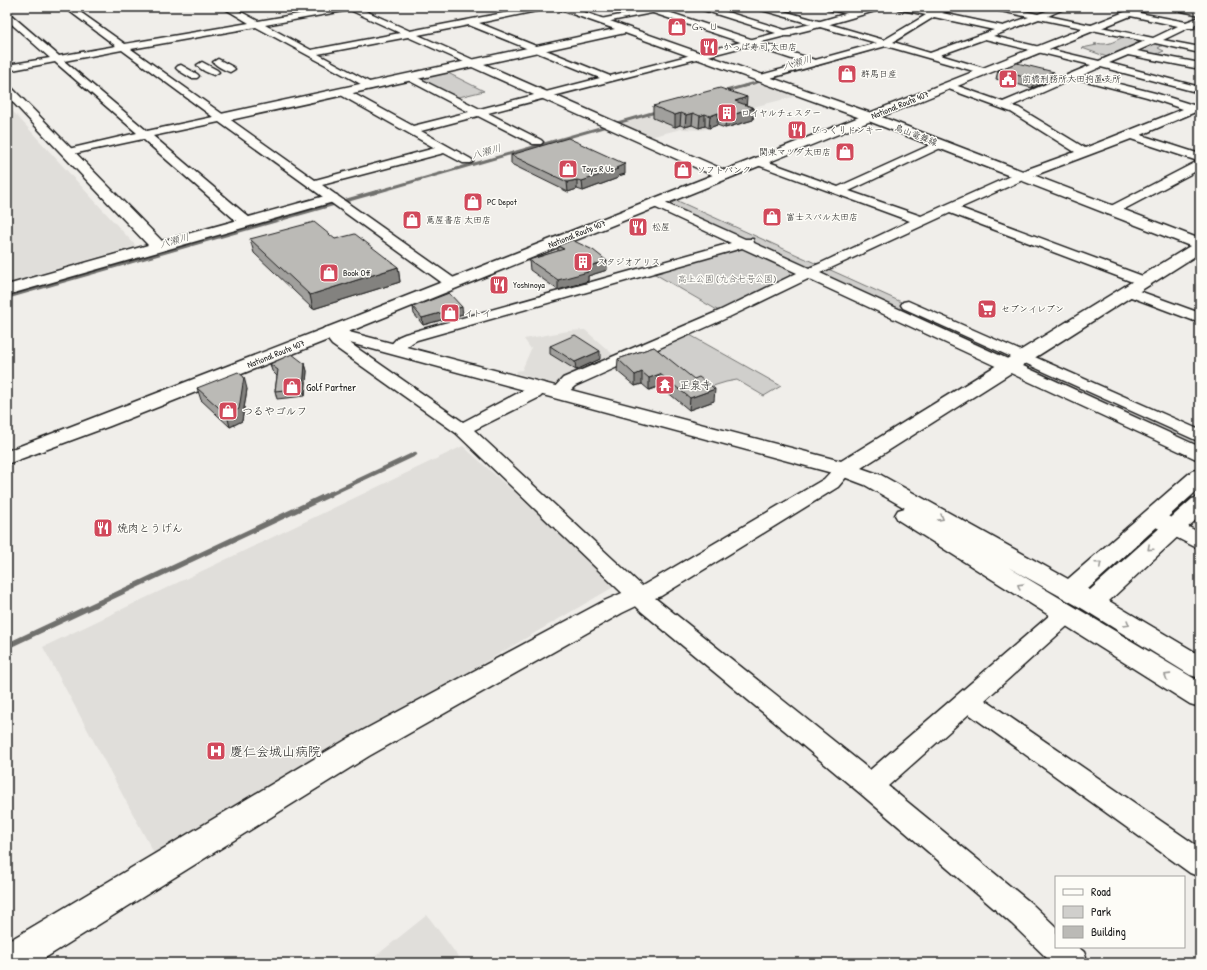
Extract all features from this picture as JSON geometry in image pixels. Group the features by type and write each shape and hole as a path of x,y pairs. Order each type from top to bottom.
{"main road":[{"name":"鳥山竜舞線","path":"561,7 870,117 1200,245"},
{"path":"644,7 814,63"},
{"path":"654,10 670,7"},
{"path":"820,24 879,7"},
{"name":"National Route 407","path":"7,458 103,422 452,284 1145,7"},
{"path":"1175,7 1200,12"},
{"path":"220,118 626,30"},
{"path":"473,63 724,176"},
{"path":"7,88 159,247"},
{"path":"7,290 246,222 336,201"},
{"path":"844,469 1200,245"},
{"path":"330,332 844,469 864,488 896,509 1073,604 1200,668"},
{"path":"1073,604 1116,579 1200,476"},
{"path":"1163,522 1200,504"},
{"path":"7,962 359,746 613,607 638,595"},
{"path":"1073,604 1200,696"}],"street":[{"path":"68,7 452,284"},
{"path":"226,7 370,86"},
{"path":"7,68 351,7 473,63"},
{"path":"310,53 546,7"},
{"path":"703,7 788,34"},
{"path":"761,7 984,71"},
{"path":"830,7 856,14"},
{"path":"901,7 938,17 1003,29"},
{"path":"994,7 1200,50"},
{"path":"930,56 1064,7"},
{"path":"938,17 956,9"},
{"path":"764,79 886,43 956,9"},
{"path":"601,21 654,10"},
{"path":"1129,13 1200,28"},
{"path":"7,16 56,60 246,222"},
{"path":"1005,105 1200,19"},
{"path":"470,22 610,79"},
{"path":"411,130 788,34 820,24"},
{"path":"983,36 1200,90"},
{"path":"1128,52 1200,66"},
{"path":"218,62 230,69"},
{"path":"202,65 214,72"},
{"path":"182,68 194,76"},
{"path":"1074,75 1197,108"},
{"path":"409,77 537,142"},
{"path":"949,86 1016,110 1085,153"},
{"path":"343,92 466,161"},
{"path":"462,429 534,394 570,382 724,314 809,273 824,268 921,221 1021,176 1131,136 1197,108"},
{"path":"68,152 220,118"},
{"path":"1131,136 1200,158"},
{"path":"838,191 941,144"},
{"path":"312,184 444,148"},
{"path":"759,162 921,221"},
{"path":"1111,211 1200,164"},
{"path":"663,200 760,238 824,268 1016,361 1200,454"},
{"path":"663,200 744,243 809,273 1200,437"},
{"path":"950,209 1143,281"},
{"path":"362,359 371,351 391,348 411,337 760,238"},
{"path":"1128,291 1200,318"},
{"path":"330,332 338,342 462,429 638,595 870,786 1022,914 1055,946"},
{"path":"638,595 653,591 834,482 844,469"},
{"path":"1163,522 1200,541"},
{"path":"870,786 1073,604"},
{"path":"967,700 1200,864"},
{"path":"1057,948 1073,963"}],"shaded area":[{"path":"762,83 797,96 749,108 744,118 702,130 681,129 646,138 617,125"},
{"path":"7,105 136,246 7,283"},
{"path":"585,330 616,357 553,384 516,373 517,371 522,370 531,349 524,339 568,331"},
{"name":"慶仁会城山病院","path":"463,446 617,585 155,855 43,647"},
{"path":"427,915 463,963 367,963"}],"green space":[{"path":"1125,36 1148,41 1110,58 1082,48 1097,45 1094,44 1110,43"},
{"path":"1154,42 1165,44 1158,48 1164,51 1157,54 1159,55 1135,51"},
{"path":"444,71 484,91 455,98 415,78"},
{"name":"高上公園 (九合七号公園)","path":"669,197 1200,437 1200,454 808,273 724,314 648,270 743,243 656,203"},
{"path":"690,335 781,386 764,396 737,380 700,390 637,359"}],"building":[{"path":"1017,63 1054,72 1035,80 998,70"},
{"path":"720,88 747,97 735,101 754,108 726,117 718,113 710,116 705,114 700,116 693,113 686,115 681,113 675,115 653,106"},
{"name":"Toys R Us","path":"568,138 625,164 616,168 618,169 582,181 577,180 567,182 511,155"},
{"name":"Book Off","path":"314,222 335,239 355,234 398,267 310,295 250,239"},
{"path":"572,240 593,250 607,261 582,268 588,272 558,280 529,260 564,249 558,246"},
{"path":"449,293 462,307 422,318 413,307"},
{"path":"575,335 600,351 575,362 550,346"},
{"path":"654,347 694,379 699,377 715,389 690,398 660,374 649,378 642,372 635,375 618,359"},
{"name":"Golf Partner","path":"292,354 305,364 303,388 275,391 278,370 270,364"},
{"path":"238,372 244,377 239,409 227,415 197,388"}],"waterway":[{"path":"655,8 660,7"},
{"name":"八瀬川","path":"890,45 931,19 963,7"},
{"name":"八瀬川","path":"744,86 868,51"},
{"name":"八瀬川","path":"722,92 748,85"},
{"name":"八瀬川","path":"373,193 659,111"},
{"name":"八瀬川","path":"7,297 376,192"},
{"path":"328,495 415,454"},
{"path":"7,646 330,494"}],"place":[{"name":"Ｇ．Ｕ","path":"677,27"},
{"name":"かっぱ寿司 太田店","path":"709,47"},
{"name":"群馬日産","path":"847,74"},
{"name":"前橋刑務所大田拘置支所","path":"1008,79"},
{"name":"ロイヤルチェスター","path":"727,113"},
{"name":"びっくりドンキー","path":"797,130"},
{"name":"関東マツダ太田店","path":"845,152"},
{"name":"Toys R Us","path":"568,169"},
{"name":"ソフトバンク","path":"683,170"},
{"name":"PC Depot","path":"473,202"},
{"name":"富士スバル太田店","path":"772,217"},
{"name":"蔦屋書店 太田店","path":"412,220"},
{"name":"松屋","path":"638,227"},
{"name":"スタジオアリス","path":"583,262"},
{"name":"Book Off","path":"329,273"},
{"name":"Yoshinoya","path":"499,285"},
{"name":"セブンイレブン","path":"987,309"},
{"name":"イトイ","path":"450,313"},
{"name":"正泉寺","path":"665,385"},
{"name":"Golf Partner","path":"292,387"},
{"name":"つるやゴルフ","path":"228,411"},
{"name":"焼肉とうげん","path":"103,528"},
{"name":"慶仁会城山病院","path":"216,751"}]}
